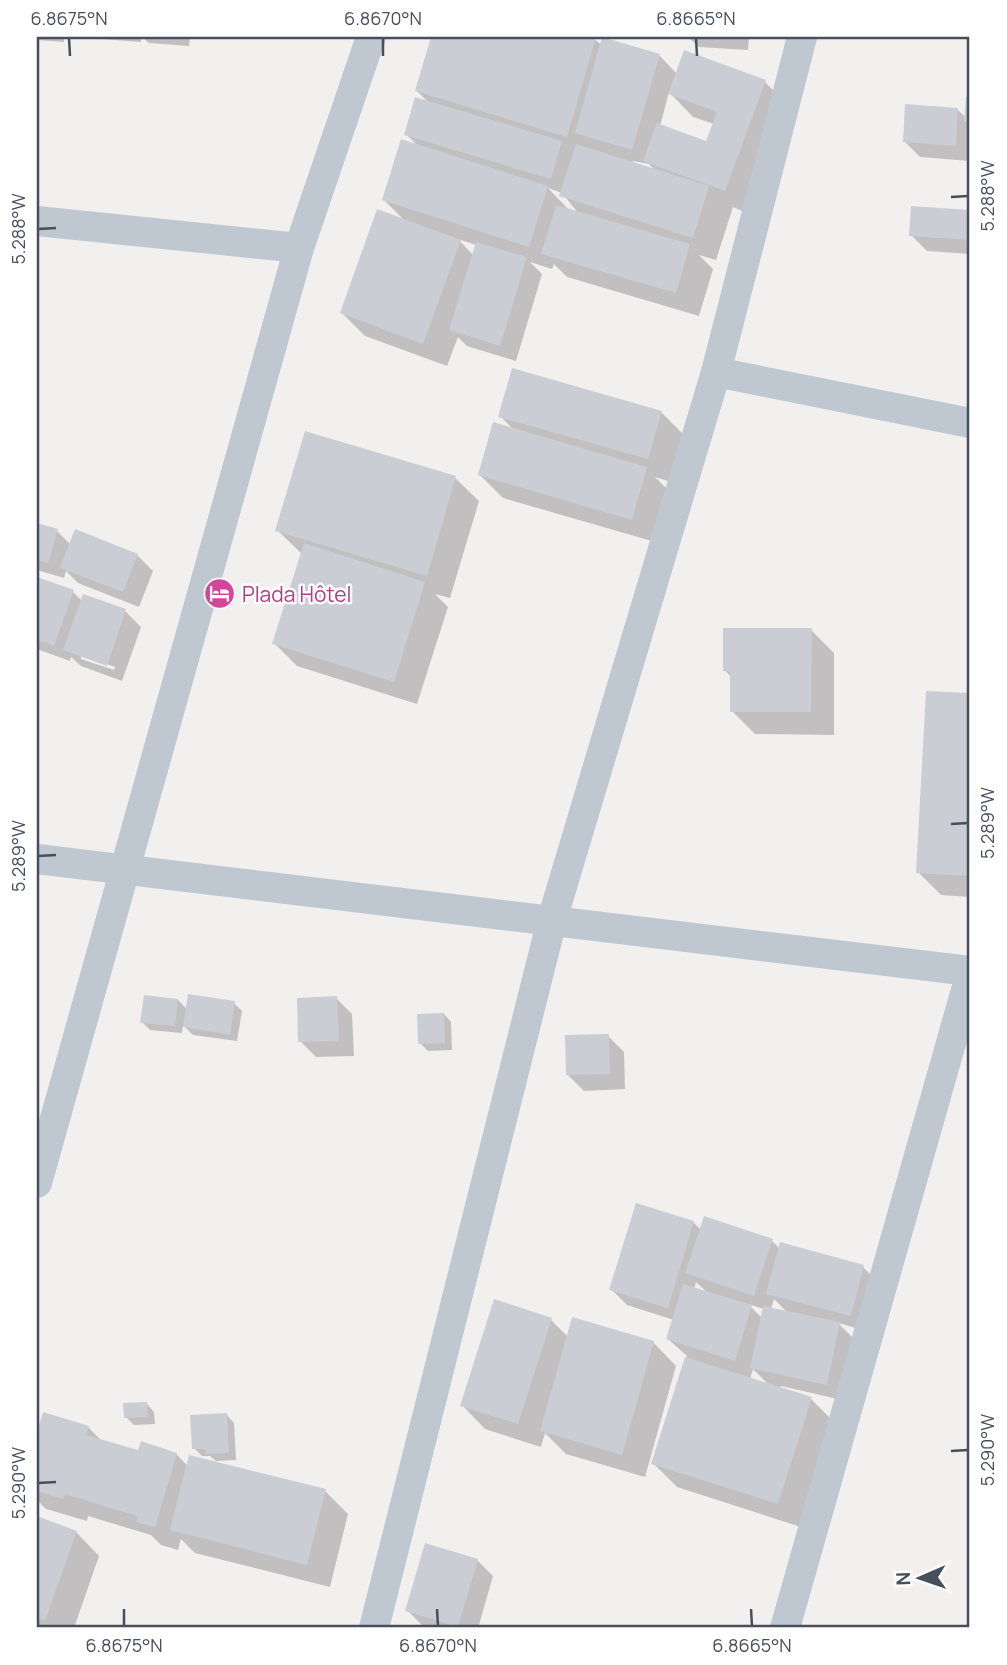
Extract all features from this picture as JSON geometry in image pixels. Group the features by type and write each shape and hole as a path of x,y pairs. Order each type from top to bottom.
{"street":[{"path":"37,1183 299,248 371,37"},
{"path":"374,1628 552,920 716,372 802,37"},
{"path":"37,220 299,248"},
{"path":"716,372 970,423"},
{"path":"37,859 970,973 785,1628"}],"building":[{"path":"431,37 596,37 567,137 415,91"},
{"path":"602,37 660,54 632,150 575,133"},
{"path":"684,50 766,80 725,191 643,161 657,123 706,141 717,112 668,94"},
{"path":"415,97 562,141 551,179 404,135"},
{"path":"966,97 970,97 970,121 964,121"},
{"path":"905,104 958,108 956,146 903,142"},
{"path":"401,139 548,186 529,247 382,200"},
{"path":"576,144 709,186 693,238 559,196"},
{"path":"556,205 690,244 676,293 541,254"},
{"path":"911,206 970,210 970,240 909,236"},
{"path":"377,209 461,240 423,344 340,313"},
{"path":"476,242 527,257 500,346 449,330"},
{"path":"512,368 662,411 648,459 498,417"},
{"path":"493,422 647,467 632,520 478,475"},
{"path":"305,431 456,476 427,576 275,531"},
{"path":"37,523 58,529 48,563 37,560"},
{"path":"75,529 138,554 123,592 60,568"},
{"path":"304,543 425,582 394,682 272,644"},
{"path":"37,577 74,590 54,646 37,640"},
{"path":"83,594 126,609 107,666 63,650"},
{"path":"723,628 812,628 811,712 730,712 730,672 723,671"},
{"path":"926,691 970,693 968,876 916,873"},
{"path":"188,994 235,1001 230,1035 183,1027"},
{"path":"144,995 178,999 175,1026 140,1023"},
{"path":"337,996 339,1041 298,1042 297,998"},
{"path":"444,1013 445,1043 418,1044 417,1014"},
{"path":"609,1034 610,1074 566,1075 565,1035"},
{"path":"636,1203 694,1221 668,1308 609,1290"},
{"path":"704,1216 773,1239 754,1296 685,1273"},
{"path":"780,1242 864,1265 851,1316 766,1294"},
{"path":"683,1284 752,1305 735,1361 666,1339"},
{"path":"494,1299 552,1318 518,1424 460,1406"},
{"path":"763,1306 840,1322 827,1385 750,1368"},
{"path":"572,1317 654,1341 622,1455 540,1431"},
{"path":"685,1357 812,1397 778,1504 651,1464"},
{"path":"147,1402 148,1417 124,1418 123,1403"},
{"path":"43,1412 89,1426 86,1435 138,1450 141,1441 177,1453 155,1527 136,1522 137,1516 65,1494 63,1499 37,1491 37,1432"},
{"path":"227,1413 229,1453 206,1454 205,1449 192,1449 190,1415"},
{"path":"189,1455 326,1489 307,1565 170,1530"},
{"path":"37,1516 77,1531 45,1621 37,1618"},
{"path":"425,1543 478,1559 458,1627 405,1611"}],"place":[{"name":"Plada Hôtel","path":"219,594"}]}
